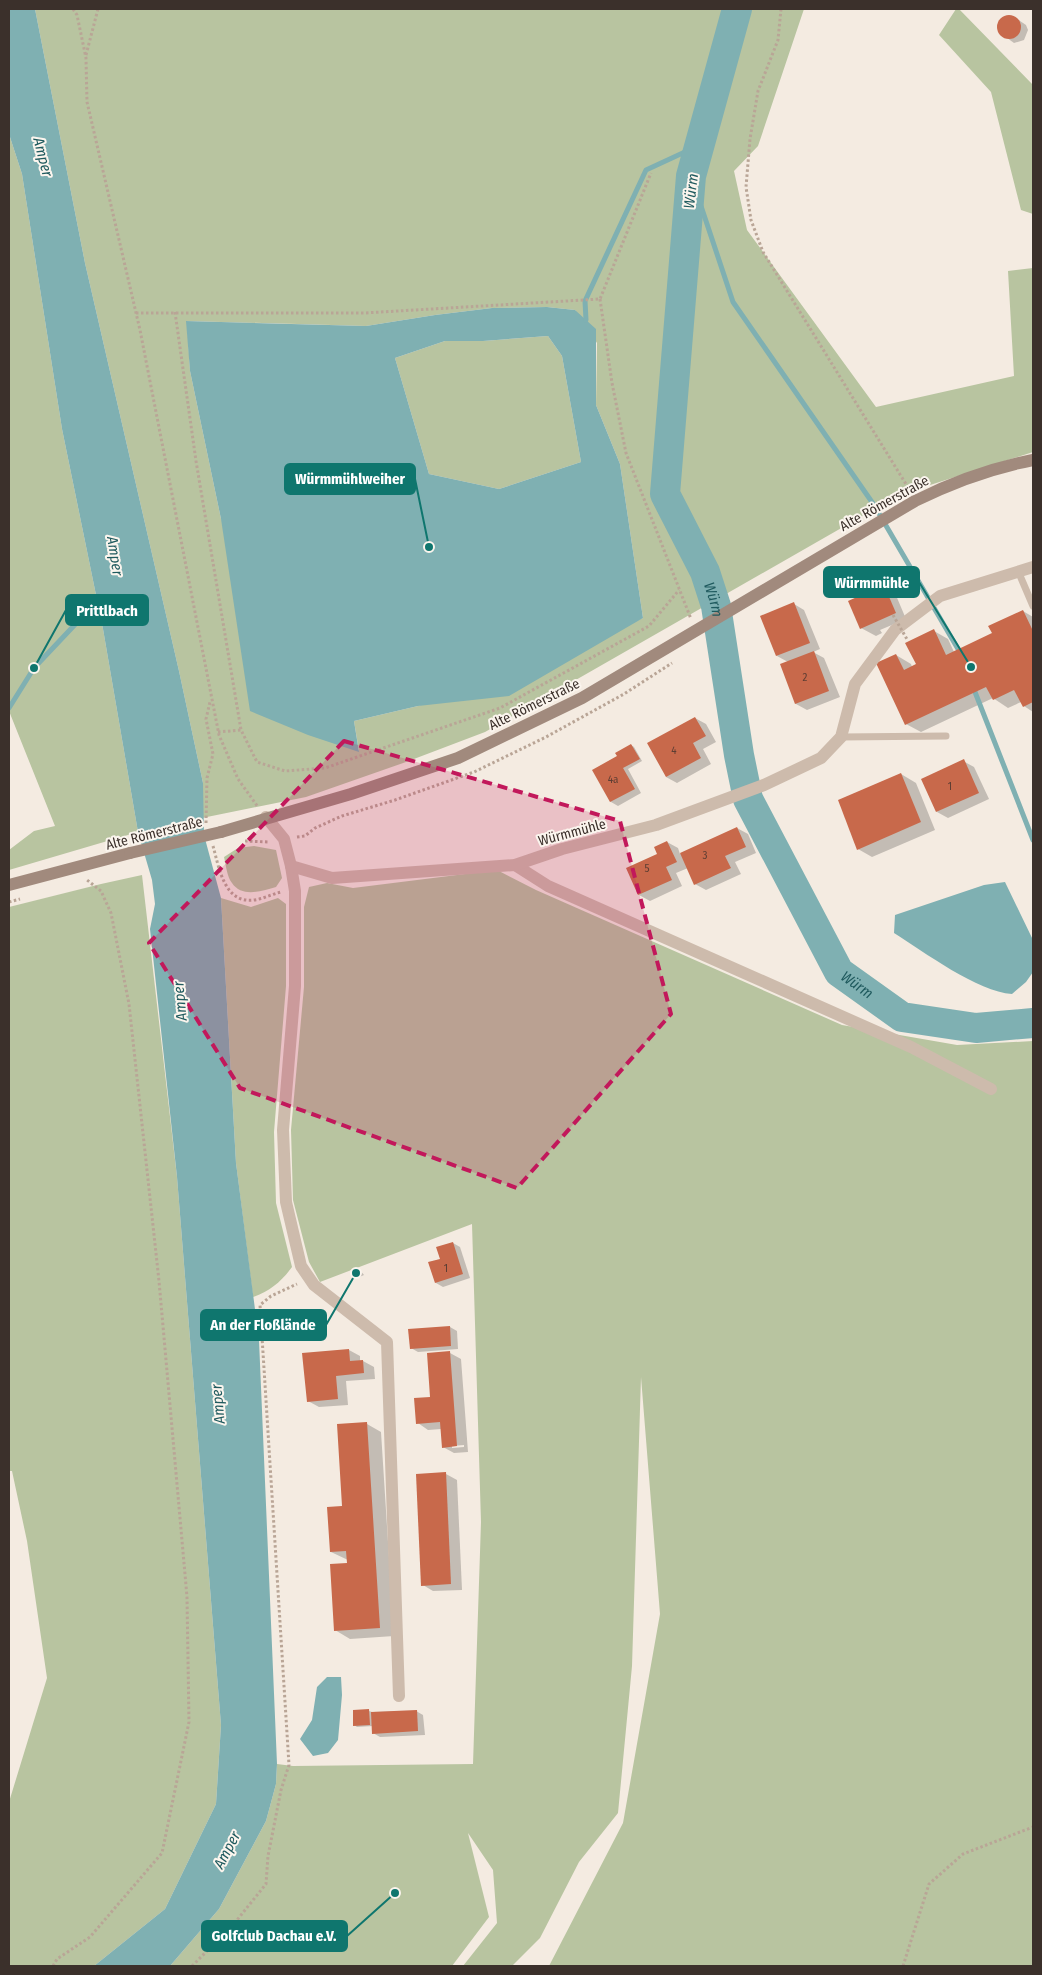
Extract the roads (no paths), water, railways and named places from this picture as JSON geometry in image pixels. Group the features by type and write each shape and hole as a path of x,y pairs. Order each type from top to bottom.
{"main road":[{"name":"Alte Römerstraße","path":"9,885 221,832 266,817 351,794 458,758 582,698 916,500 950,484 1005,466 1033,460"}],"street":[{"name":"Würmmühle","path":"291,866 332,878 515,864 562,849 656,826 764,785 821,758 841,737 855,684 895,630 940,596 1033,567"},
{"path":"266,817 284,839 295,891 295,986 283,1130 286,1202 300,1266 314,1285 387,1342 399,1696"},
{"path":"515,864 548,886 911,1047 991,1088"}],"lane":[{"path":"1018,571 1033,606"},
{"path":"841,737 946,736"}],"water":[{"name":"Amper","path":"9,9 35,9 85,263 203,783 204,835 221,898 236,1163 259,1340 277,1764 276,1784 266,1821 219,1909 170,1966 94,1966 165,1909 216,1804 221,1725 177,1177 150,929 155,904 152,880 138,832 103,629 62,429 22,174 9,134"},
{"path":"547,307 575,310 596,329 596,405 620,464 643,618 509,696 418,706 354,721 359,752 308,735 250,711 221,519 190,371 186,321 366,326 492,308","holes":["548,336 562,356 581,462 499,489 429,474 395,358 445,341 483,341"]},
{"path":"1005,882 1033,940 1033,972 1026,982 1012,994 998,992 968,979 894,933 895,915 984,885"},
{"path":"327,1677 341,1677 342,1695 338,1740 328,1753 313,1756 300,1739 312,1720 317,1687"}],"waterway":[{"name":"Würm","path":"737,9 691,176 665,494 705,572 716,606 739,755 748,799 839,972 902,1017 976,1028 1033,1023"},
{"path":"586,320 585,301 646,170 700,145"},
{"path":"691,176 733,302 874,505 958,649"},
{"path":"9,708 34,668 101,597"},
{"path":"975,692 1033,840"}],"place":[{"name":"Würmmühlweiher","path":"429,547"},
{"name":"Würmmühle","path":"971,667"},
{"name":"Prittlbach","path":"34,668"},
{"name":"An der Floßlände","path":"356,1273"},
{"name":"Golfclub Dachau e.V.","path":"395,1893"}]}
